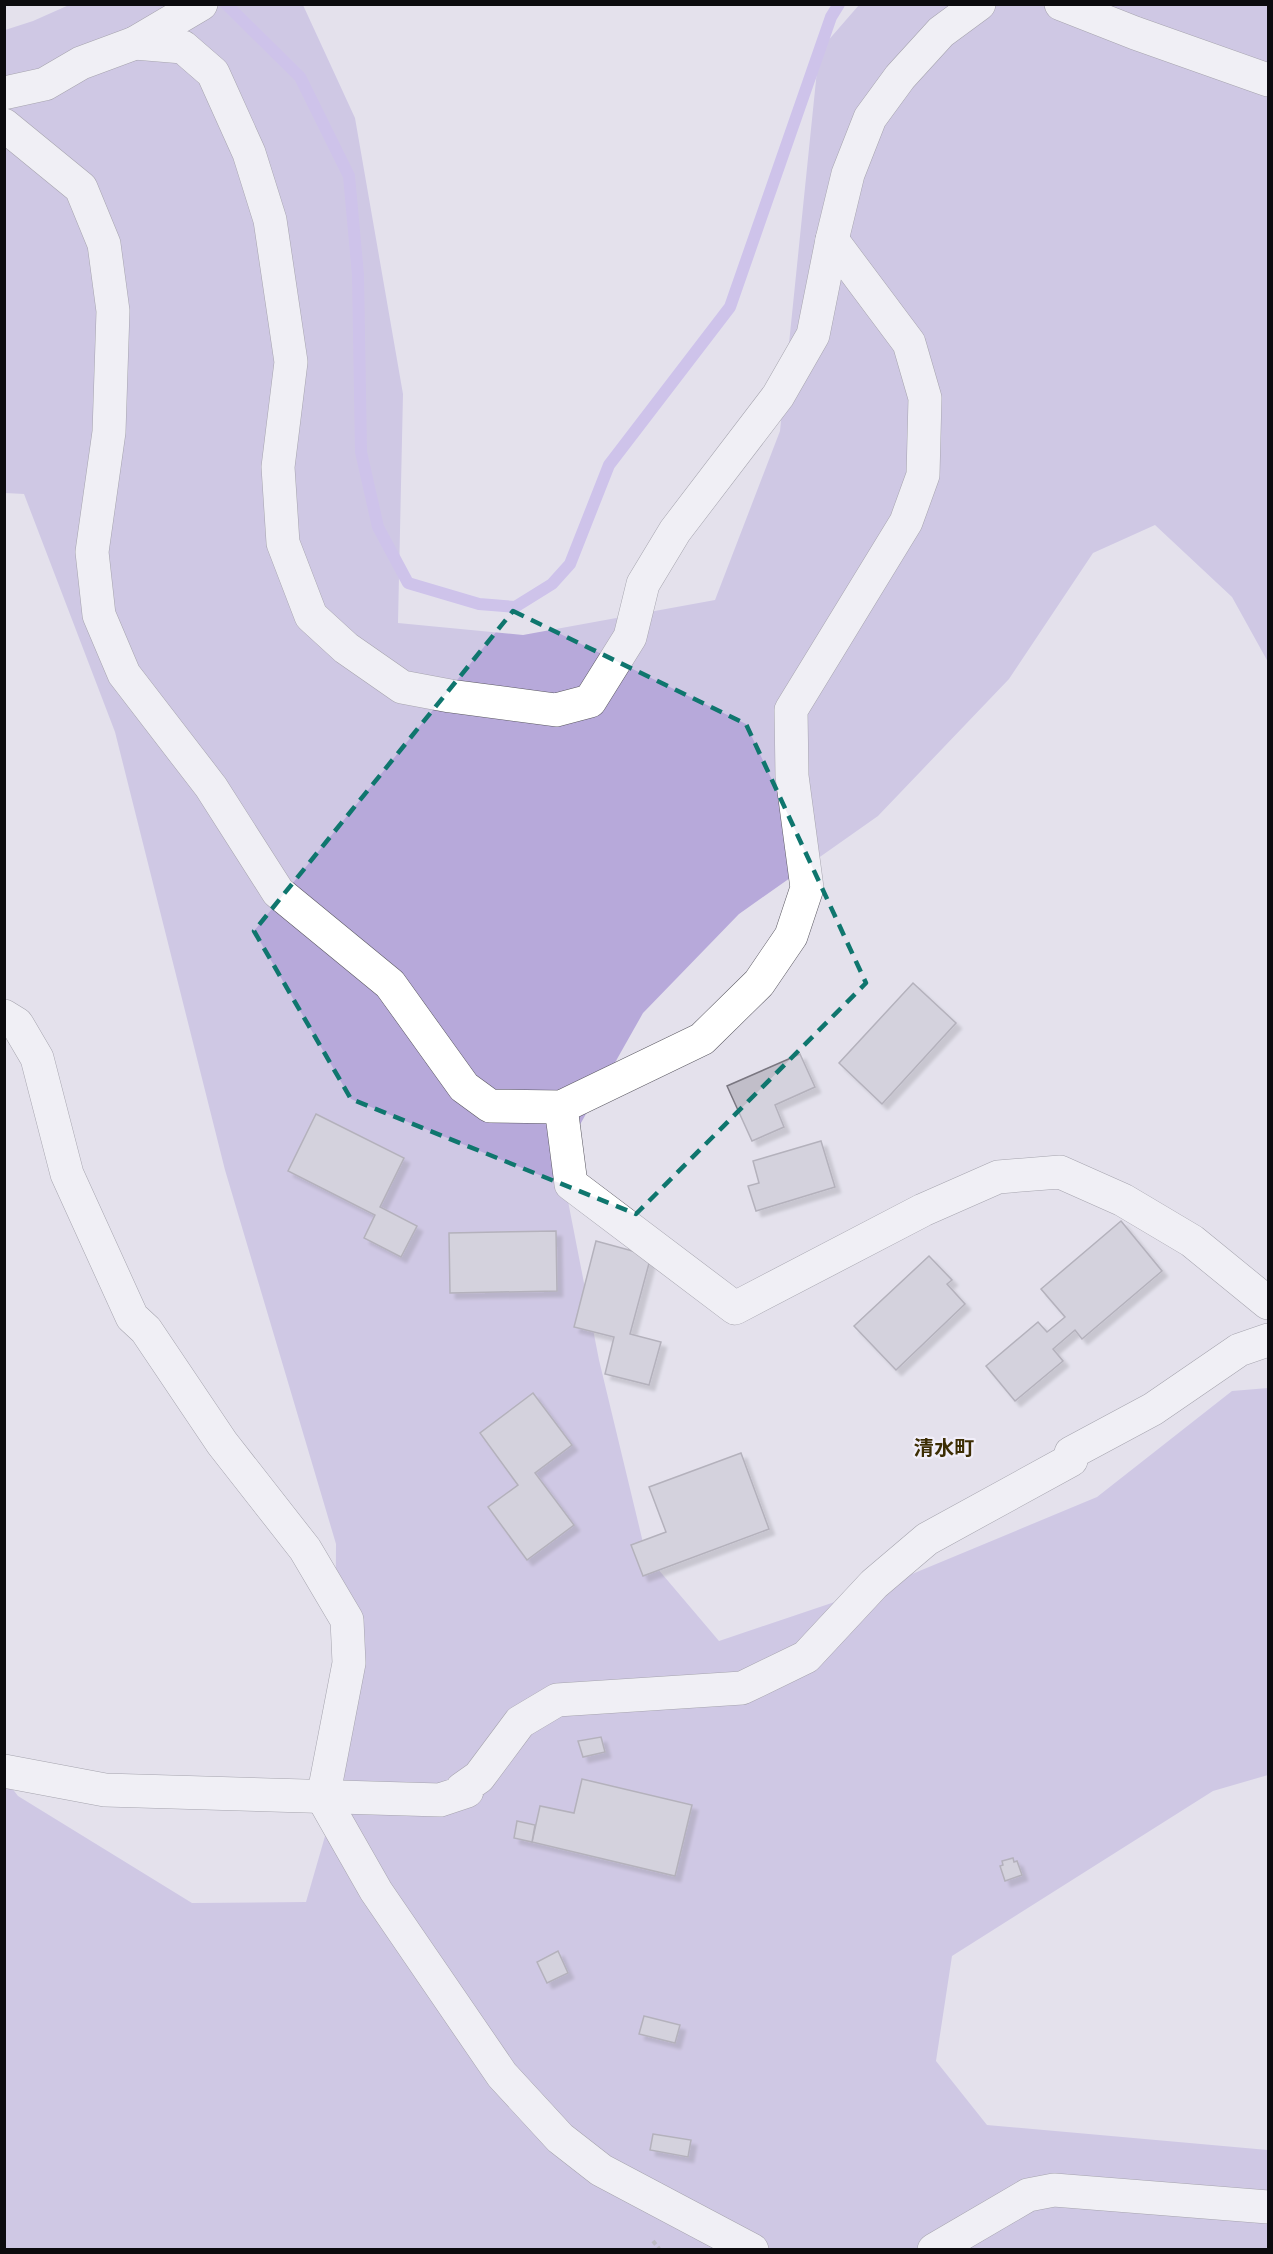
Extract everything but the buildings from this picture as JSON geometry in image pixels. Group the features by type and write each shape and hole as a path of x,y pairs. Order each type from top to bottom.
{"street":[{"path":"4,93 45,84 81,63 135,43 201,4"},
{"path":"135,43 183,47 213,73 249,153 270,220 291,362 278,467 283,543 311,616 346,648 402,687 450,696 556,710 590,701 630,637 643,584 675,531 778,396 813,335 848,174 870,118 900,77 941,32 980,4"},
{"path":"1061,4 1135,33 1269,80"},
{"path":"4,125 81,188 104,244 113,311 110,410 92,552 99,615 124,674 211,787 278,892 390,984 464,1087 490,1106 561,1107 702,1039 759,983 791,936 807,888 792,776 791,710 906,522 922,475 926,398 909,343 832,240"},
{"path":"4,1016 17,1024 37,1058 67,1174 132,1317 146,1330 222,1443 305,1549 347,1620 349,1663 323,1798 376,1891 502,2075 561,2138 601,2170 752,2250"},
{"path":"561,1107 571,1184 735,1308 923,1210 998,1177 1060,1173 1123,1200 1192,1241 1269,1303"},
{"path":"4,1771 105,1790 440,1800 467,1791 462,1789 479,1777 520,1722 557,1700 742,1688 806,1657 874,1584 927,1539 1071,1460 1071,1453 1153,1408 1239,1350 1269,1340"},
{"path":"934,2250 1028,2195 1054,2190 1269,2207"}],"highlighted area":[{"path":"513,611 746,724 866,983 636,1214 351,1099 254,931"}],"shaded area":[{"path":"69,5 303,5 355,118 403,394 398,623 523,635 715,600 780,431 819,51 859,5 1268,5 1268,662 1232,597 1155,525 1093,553 1009,679 878,816 739,914 643,1013 560,1160 599,1360 646,1555 719,1641 888,1584 1097,1497 1232,1391 1268,1388 1268,1775 1213,1791 952,1956 936,2061 987,2125 1268,2150 1268,2249 5,2249 4,1778 18,1796 192,1903 306,1902 334,1805 336,1544 225,1170 115,732 24,494 5,493 5,30 33,21"}],"waterway":[{"path":"226,4 300,77 349,176 358,275 361,452 378,527 408,583 479,604 515,607 552,584 570,564 609,465 730,307 831,17 839,4"}],"district":[{"name":"清水町","path":"944,1448"}]}
